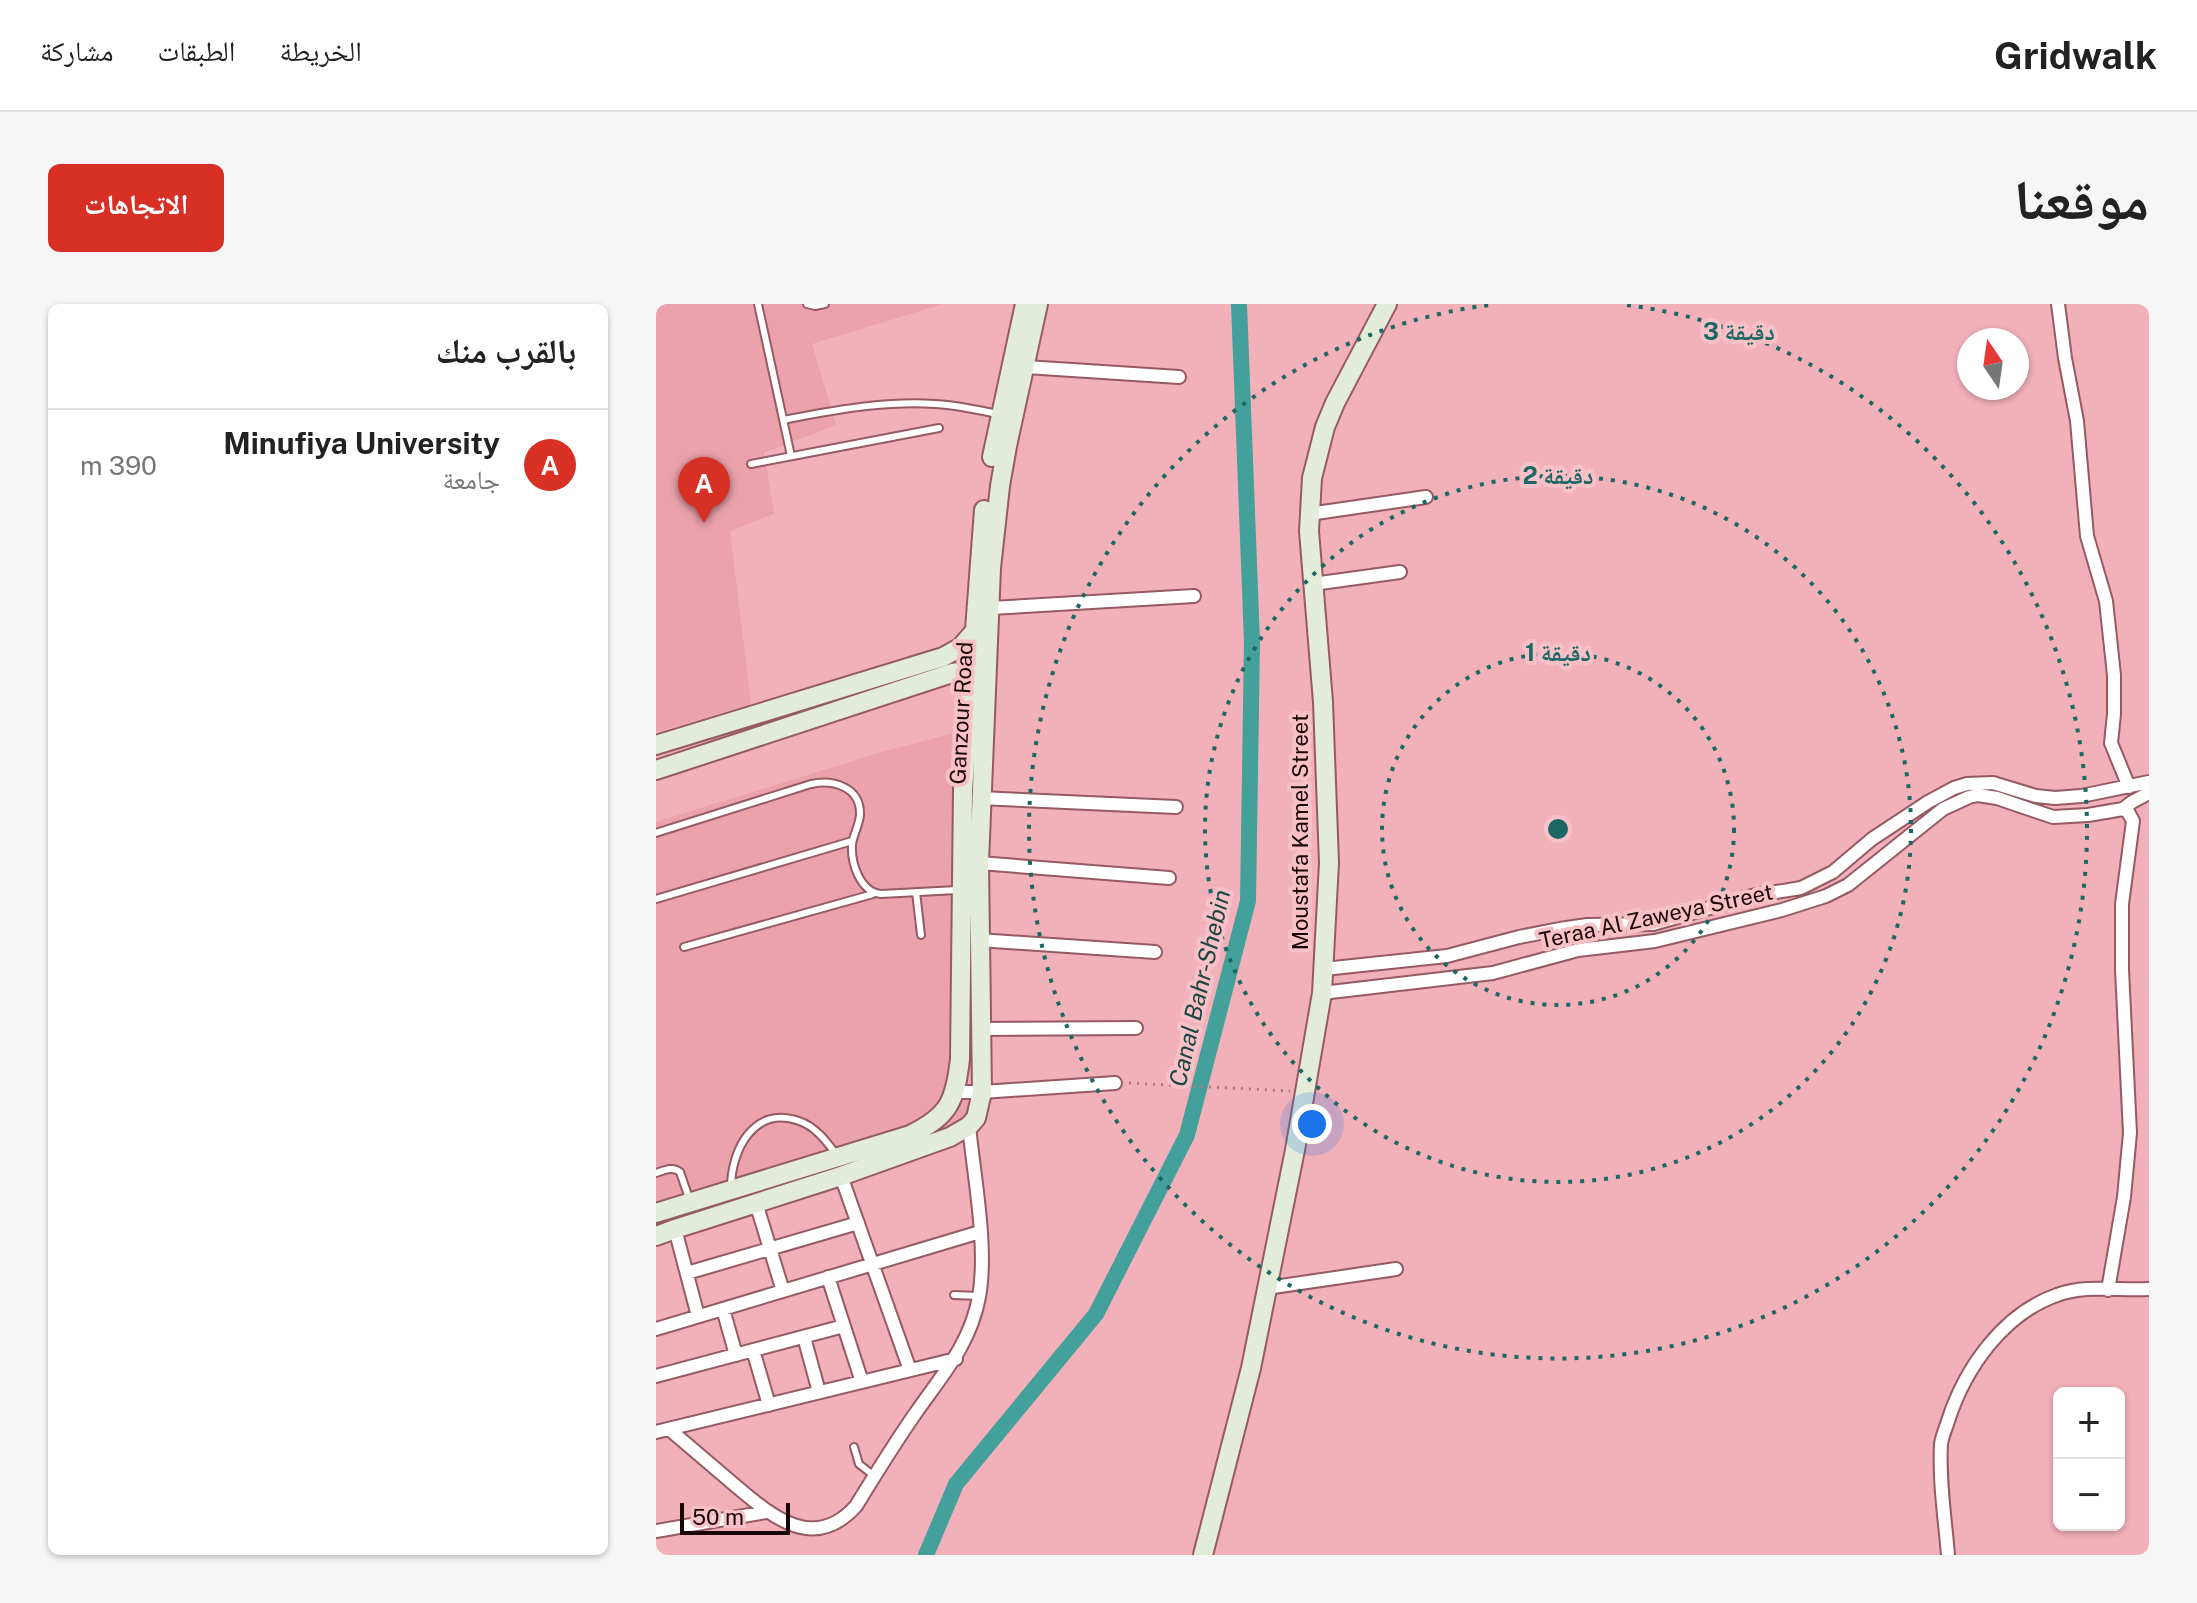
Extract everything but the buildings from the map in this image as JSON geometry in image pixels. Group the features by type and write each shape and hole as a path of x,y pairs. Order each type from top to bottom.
{"main road":[{"name":"Ganzour Road","path":"952,1099 960,1059 963,790 985,499 1025,304"},
{"name":"Ganzour Road","path":"969,1126 976,1118 982,1092 980,798 991,568 1000,486 1038,304"},
{"name":"Moustafa Kamel Street","path":"1203,1555 1251,1368 1295,1150 1322,993 1329,863 1323,702 1309,514 1312,478 1325,427 1335,403 1387,304"},
{"path":"656,745 943,657 961,647 974,632"},
{"path":"656,770 952,673 960,672 971,677"},
{"path":"708,729 715,751"},
{"path":"656,1236 756,1203 910,1135 941,1117 952,1099"},
{"path":"656,1213 731,1190 840,1167 950,1137 969,1126"}],"street":[{"path":"2058,304 2077,421 2083,516 2106,601 2114,675 2111,743 2129,787"},
{"path":"1026,367 1179,377"},
{"path":"1309,514 1426,497"},
{"path":"1313,584 1400,572"},
{"path":"991,608 1194,596"},
{"name":"Teraa Al Zaweya Street","path":"1324,969 1447,956 1519,937 1587,925 1653,924 1752,896 1801,888 1833,872 1872,839 1928,802 1967,784 1993,783 2036,796 2055,798 2149,782"},
{"name":"Teraa Al Zaweya Street","path":"1322,993 1493,973 1578,950 1655,941 1782,910 1826,896 1848,885 1959,799 1988,796 2053,817 2123,809 2149,793"},
{"path":"980,798 1176,807"},
{"path":"2108,1290 2123,1206 2130,1133 2122,904 2133,821 2123,809"},
{"path":"979,863 1169,878"},
{"path":"979,940 1155,952"},
{"path":"980,1029 1136,1028"},
{"path":"952,1099 982,1092 1115,1083"},
{"path":"662,1431 779,1521 803,1529 827,1527 848,1516 926,1398 956,1359 967,1338 979,1296 982,1253 969,1126"},
{"path":"840,1167 910,1370"},
{"path":"756,1203 783,1291"},
{"path":"687,1273 858,1223"},
{"path":"675,1229 698,1316"},
{"path":"656,1329 980,1232"},
{"path":"1267,1288 1396,1269"},
{"path":"828,1277 862,1382"},
{"path":"1948,1555 1941,1484 1941,1441 1954,1404 1975,1362 2005,1328 2034,1305 2059,1294 2087,1288 2149,1289"},
{"path":"723,1309 736,1355"},
{"path":"656,1376 844,1326"},
{"path":"804,1337 819,1392"},
{"path":"753,1350 769,1405"},
{"path":"662,1431 956,1359"},
{"path":"656,1531 766,1512"}],"lane":[{"path":"758,304 791,456"},
{"path":"807,304 825,304"},
{"path":"783,420 832,410 907,404 953,406 1001,414"},
{"path":"751,464 939,428"},
{"path":"656,833 811,784 830,782 847,788 858,803 860,813 852,841 854,860 861,880 874,894"},
{"path":"656,899 852,841"},
{"path":"684,947 874,894 961,890"},
{"path":"916,892 921,935"},
{"path":"731,1190 731,1170 736,1153 753,1128 768,1120 784,1118 801,1121 826,1142 840,1167"},
{"path":"656,1173 673,1168 680,1172 690,1203"},
{"path":"954,1295 979,1296"},
{"path":"854,1447 859,1464 874,1476"}],"path":[{"path":"1138,1084 1277,1091"}],"shaded area":[{"path":"656,304 943,304 812,344 836,425 764,453 774,514 730,531 751,704 656,732"},
{"path":"971,729 968,1122 656,1202 656,822 885,751"}],"waterway":[{"name":"Canal Bahr-Shebin","path":"926,1555 956,1484 1096,1314 1187,1135 1248,901 1252,642 1239,304"}],"place":[{"name":"Minufiya University","path":"704,523"}]}
